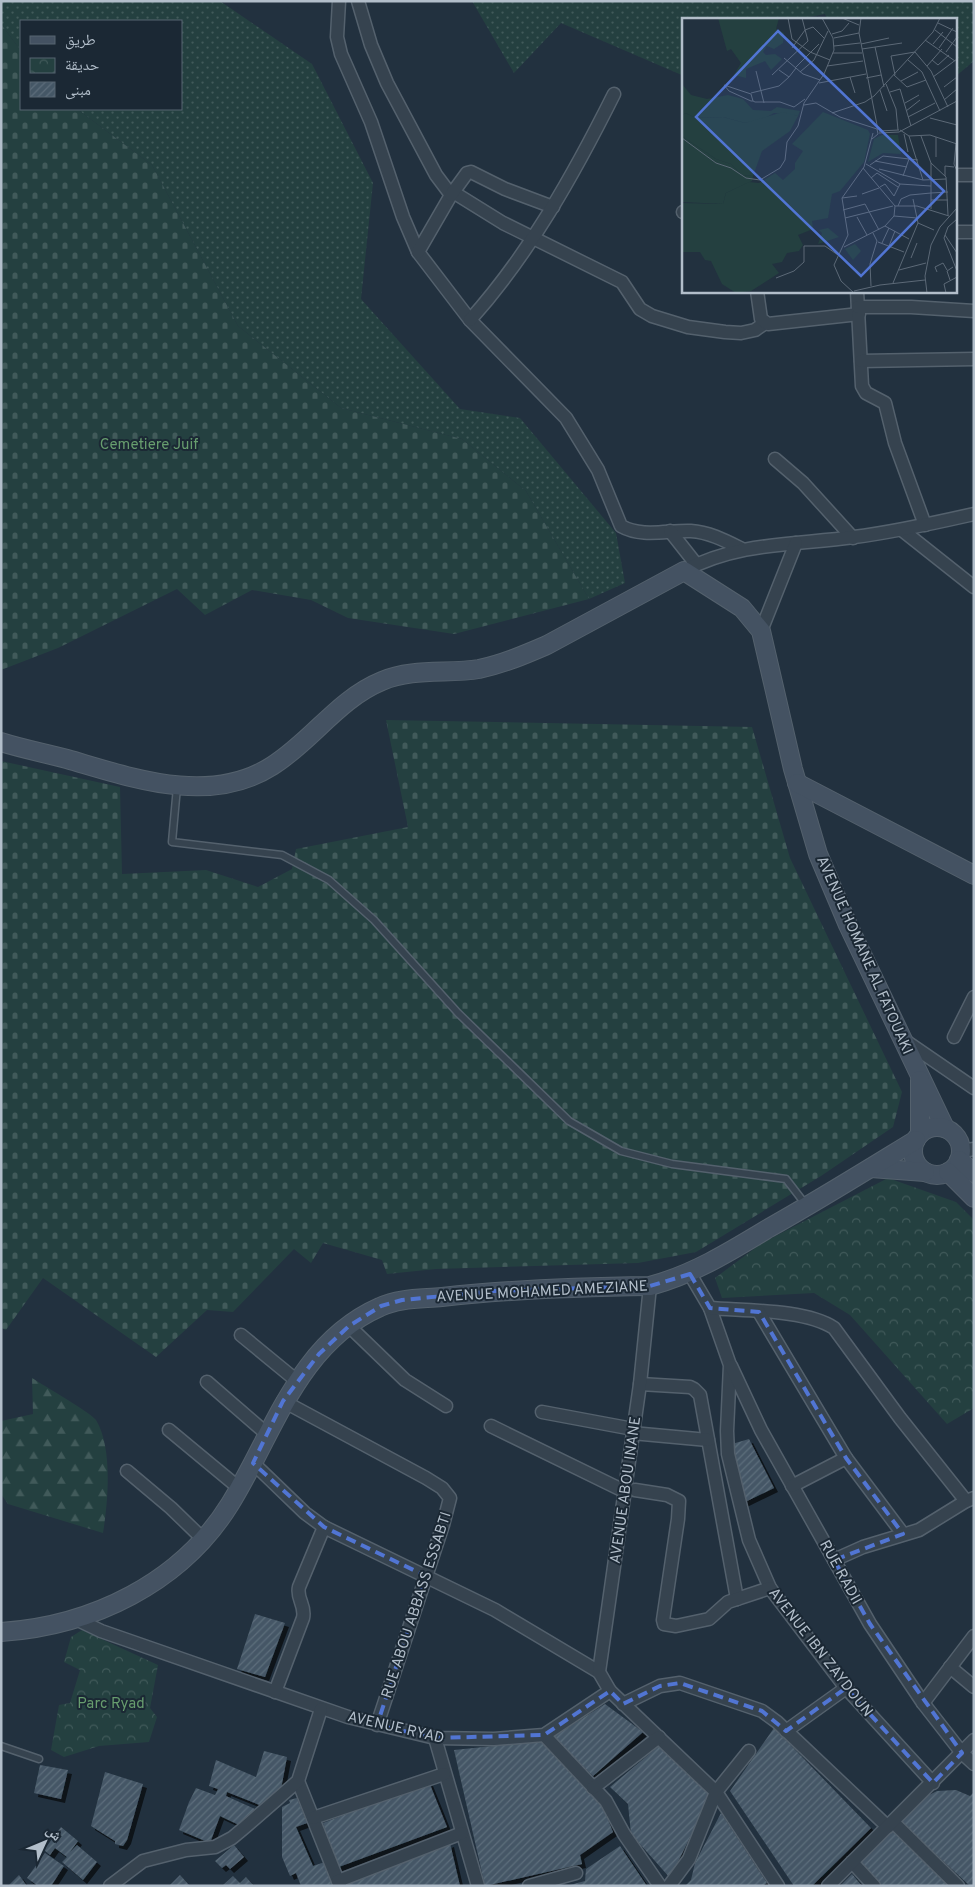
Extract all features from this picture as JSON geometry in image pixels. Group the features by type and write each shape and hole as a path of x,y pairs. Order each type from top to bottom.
{"street":[{"path":"340,1 338,37 341,54 371,122 402,216 418,252 470,320 566,418 598,470 620,525 634,531 647,533 670,531 709,534 742,549"},
{"path":"358,1 371,45 387,83 431,166 452,194 503,223 622,282 640,309 669,322 708,331 740,333 755,330 764,323 859,311 912,307 974,311"},
{"path":"470,320 495,292 553,207 581,160 614,94"},
{"path":"418,252 452,194 467,174 471,172 504,189 553,207"},
{"path":"959,175 974,175"},
{"path":"958,232 974,232"},
{"path":"757,292 761,318 764,323"},
{"path":"857,292 862,386 866,393 885,403 895,443 926,525"},
{"path":"861,361 974,360"},
{"path":"775,459 803,483 853,538"},
{"path":"1,742 135,778 177,786 210,787 252,777 273,766 289,754 336,710 371,685 401,675 480,668 524,655 547,645 690,567 742,549 853,538 902,530 974,514"},
{"path":"902,530 974,587"},
{"path":"670,531 690,567"},
{"path":"761,631 796,543"},
{"name":"AVENUE HOMANE AL FATOUAKI","path":"690,567 742,608 761,631 797,783 818,854 901,1038 945,1128"},
{"path":"797,783 974,875"},
{"path":"954,1038 974,997"},
{"path":"901,1038 974,1088"},
{"name":"AVENUE HOMANE AL FATOUAKI","path":"918,1137 920,1075"},
{"path":"925,1172 919,1167 914,1158 913,1149 918,1137 936,1127 945,1128 957,1137 961,1158 974,1198"},
{"name":"AVENUE MOHAMED AMEZIANE","path":"1,1632 23,1630 76,1620 109,1606 156,1582 203,1539 224,1514 253,1463 284,1401 319,1354 349,1326 381,1306 402,1300 494,1291 650,1286 690,1274 807,1207 918,1137"},
{"path":"871,1168 933,1174 961,1158"},
{"path":"961,1158 974,1173"},
{"name":"AVENUE IBN ZAYDOUN","path":"690,1274 710,1308 730,1364 727,1431 728,1454 749,1540 770,1588 846,1688 933,1783"},
{"name":"AVENUE ABOU INANE","path":"599,1672 629,1490 632,1431 640,1384 650,1286"},
{"path":"710,1308 815,1318 834,1328 900,1418 970,1499 931,1524 863,1547 834,1560"},
{"path":"759,1312 846,1458 903,1534"},
{"path":"349,1326 404,1380 446,1406"},
{"path":"241,1335 297,1382"},
{"name":"RUE RADII","path":"730,1364 761,1430 870,1624 923,1702 962,1753 974,1764"},
{"path":"208,1382 267,1434"},
{"path":"640,1384 690,1387 696,1390 701,1402 737,1599"},
{"name":"RUE ABOU ABBASS ESSABTI","path":"284,1401 418,1474 448,1494 448,1507 377,1725"},
{"path":"542,1412 632,1431 708,1440"},
{"path":"491,1426 629,1490 667,1495 678,1502 678,1519 662,1620 664,1624 676,1626 709,1619 724,1605 770,1588"},
{"path":"169,1430 238,1488"},
{"path":"792,1486 846,1458"},
{"path":"253,1463 305,1513 324,1527 496,1610 599,1672 610,1691 716,1792 733,1814 778,1886"},
{"path":"127,1471 171,1508 203,1539"},
{"path":"275,1692 305,1610 297,1596 299,1586 324,1527"},
{"name":"AVENUE RYAD","path":"76,1620 101,1631 321,1709 377,1725 435,1738 452,1740 494,1739 544,1735 610,1691"},
{"path":"923,1702 974,1636"},
{"path":"950,1667 974,1687"},
{"path":"623,1704 660,1686 680,1683 762,1711 958,1886"},
{"path":"786,1731 846,1688"},
{"path":"110,1886 143,1861 186,1850 215,1847 232,1838 298,1781 321,1709"},
{"path":"544,1735 612,1810 624,1834 660,1886"},
{"path":"594,1788 660,1737"},
{"path":"435,1738 478,1886"},
{"path":"828,1886 974,1740"},
{"path":"669,1886 689,1859 716,1792 749,1751"},
{"path":"313,1818 444,1774"},
{"path":"298,1781 339,1883 462,1833"},
{"path":"852,1862 874,1886"},
{"path":"529,1886 576,1873"}],"lane":[{"path":"177,786 172,842 282,855 329,880 374,920 458,1013 569,1121 621,1151 672,1164 786,1179 807,1207"},
{"path":"1,1746 39,1759"}],"highlighted area":[{"path":"690,1274 710,1308 759,1312 846,1458 903,1534 834,1560 870,1624 962,1753 933,1783 846,1688 786,1731 762,1711 680,1683 660,1686 623,1704 610,1691 544,1735 435,1738 377,1725 426,1576 324,1527 253,1463 283,1401 319,1354 349,1326 381,1306 402,1300 494,1291 650,1286"}],"green space":[{"path":"1,1 220,1 312,64 373,183 361,299 460,409 520,418 616,533 625,583 589,599 526,491 462,439 341,408 238,326 152,165 78,110 182,110 182,20 20,20 20,50 1,24"},
{"path":"472,1 974,1 974,61 958,74 958,18 827,18 825,14 804,18 682,18 682,75 561,23 514,73"},
{"name":"Cemetiere Juif","path":"1,24 20,50 20,110 78,110 152,165 238,326 341,408 462,439 526,491 589,599 454,634 348,618 311,600 252,590 205,615 177,589 58,648 1,670"},
{"path":"386,720 752,727 790,858 902,1092 893,1127 821,1176 696,1252 638,1263 436,1269 387,1274 382,1260 323,1243 311,1263 294,1249 233,1312 207,1310 156,1357 43,1278 6,1330 1,1328 1,761 120,787 122,874 206,870 258,887 292,869 296,849 408,827"},
{"path":"888,1178 956,1202 974,1220 974,1408 947,1424 850,1315 814,1293 722,1298 715,1278 762,1243"},
{"path":"32,1378 76,1405 96,1420 105,1445 108,1475 103,1533 8,1504 1,1494 1,1421 33,1414"},
{"name":"Parc Ryad","path":"82,1630 158,1665 150,1708 157,1717 149,1742 99,1746 64,1757 51,1750 59,1705 70,1703 80,1670 64,1662 71,1637"}],"building":[{"path":"749,1439 774,1488 743,1503 732,1444"},
{"path":"255,1614 285,1623 265,1677 237,1669"},
{"path":"605,1704 643,1732 593,1776 553,1737"},
{"path":"774,1728 871,1828 812,1886 794,1886 730,1791"},
{"path":"541,1741 603,1807 613,1832 580,1855 582,1864 485,1886 454,1750"},
{"path":"660,1745 712,1793 670,1878 631,1834 628,1804 610,1787"},
{"path":"264,1751 287,1757 281,1789 262,1806 227,1792 226,1796 255,1809 239,1825 220,1816 210,1843 179,1830 196,1788 215,1795 218,1789 209,1786 216,1760 256,1777"},
{"path":"40,1765 68,1770 61,1799 34,1793"},
{"path":"105,1772 143,1784 127,1840 123,1846 115,1844 115,1841 91,1826"},
{"path":"429,1782 447,1827 336,1868 323,1823"},
{"path":"956,1790 970,1796 974,1792 974,1886 970,1886 900,1821 923,1798 937,1791"},
{"path":"297,1798 307,1823 296,1827 313,1866 325,1862 335,1886 301,1886 296,1873 290,1876 282,1857 282,1807 290,1803 289,1800"},
{"path":"721,1813 767,1883 762,1886 685,1886 691,1880 695,1863"},
{"path":"61,1827 78,1841 70,1852 77,1845 97,1862 83,1880 62,1862 67,1857 55,1848 50,1855 44,1850"},
{"path":"892,1828 951,1886 881,1886 858,1863"},
{"path":"450,1843 460,1886 346,1886 345,1884"},
{"path":"234,1845 244,1857 230,1869 226,1865 222,1868 215,1861"},
{"path":"620,1846 647,1886 566,1886 585,1881 586,1869"},
{"path":"45,1853 64,1866 51,1886 38,1886 27,1878"},
{"path":"852,1874 862,1886 840,1886"},
{"path":"19,1875 27,1886 8,1886"},
{"path":"180,1875 190,1886 169,1886"},
{"path":"233,1876 240,1883 246,1877 254,1886 222,1886"}]}
